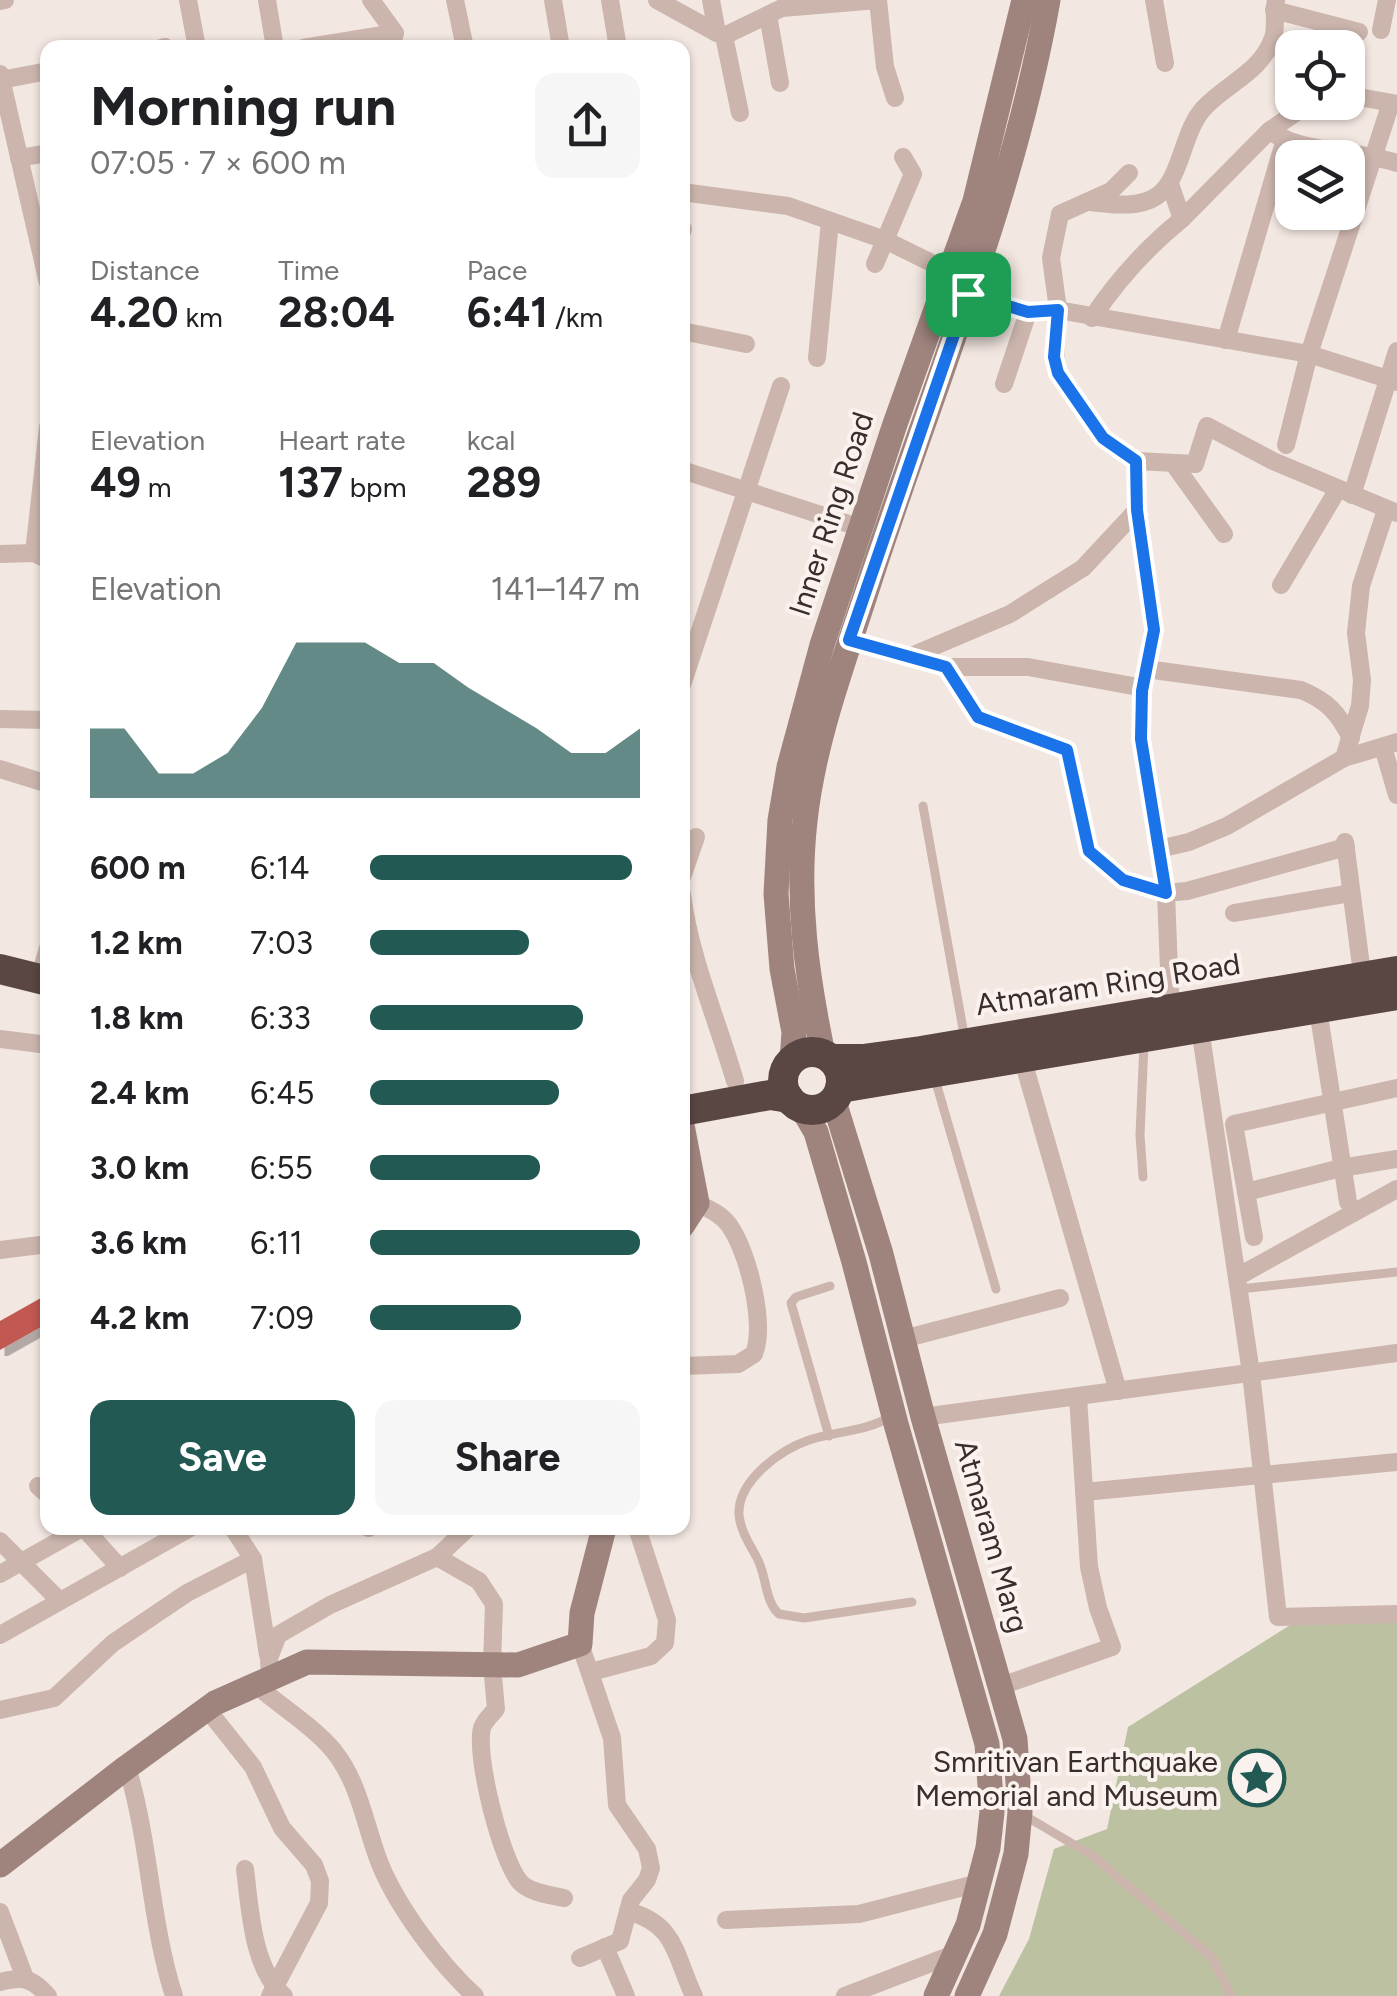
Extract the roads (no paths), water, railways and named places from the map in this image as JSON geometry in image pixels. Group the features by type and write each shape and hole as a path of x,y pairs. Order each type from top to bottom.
{"highway":[{"path":"0,969 40,975"},
{"name":"Atmaram Ring Road","path":"827,1056 862,1060 1397,971"},
{"name":"Atmaram Ring Road","path":"839,1092 933,1072 1397,994"},
{"path":"690,1089 769,1074 807,1053 827,1056 840,1072 839,1092 818,1110 770,1096 690,1109"},
{"path":"790,1064 784,1083 796,1103"}],"main road":[{"name":"Inner Ring Road","path":"827,1056 806,966 801,894 804,822 812,772 849,640 998,208 1048,0"},
{"name":"Inner Ring Road","path":"790,1064 794,1032 782,969 776,894 780,820 789,766 822,645 975,201 1016,5"},
{"name":"Atmaram Marg","path":"839,1092 836,1108 881,1254 1014,1739 1020,1812 1016,1854 995,1934 967,1996"},
{"name":"Atmaram Marg","path":"796,1103 816,1132 987,1744 991,1828 957,1953 936,1996"},
{"path":"690,1180 697,1203 690,1214"},
{"path":"0,1866 127,1766 265,1674 307,1662 518,1666 580,1644 582,1613 602,1535"}],"street":[{"path":"188,0 196,40"},
{"path":"267,0 273,40"},
{"path":"371,0 393,40"},
{"path":"455,0 462,40"},
{"path":"554,0 560,40"},
{"path":"610,0 617,40"},
{"path":"657,0 720,35"},
{"path":"711,0 740,113"},
{"path":"720,35 782,8 878,0 886,68 895,98"},
{"path":"1154,0 1165,63"},
{"path":"1381,30 1387,0"},
{"path":"1087,202 1124,206 1155,198 1170,184 1184,140 1203,108 1250,73 1273,38 1275,5 1353,30"},
{"path":"768,15 780,83"},
{"path":"40,72 1,78 5,116 40,229"},
{"path":"1286,445 1309,354 1392,108 1365,100"},
{"path":"1092,318 1148,247 1292,120"},
{"path":"1277,135 1319,148 1397,163"},
{"path":"1226,340 1277,135"},
{"path":"19,158 40,154"},
{"path":"875,264 913,174 904,157"},
{"path":"1129,173 1111,191 1060,214 1051,258 1058,310 1054,357 1058,373 1103,438 1136,461 1195,464 1206,426 1391,512 1361,586 1356,633 1362,680 1360,706 1344,758"},
{"path":"1170,184 1182,219"},
{"path":"690,193 788,206 886,240 950,272"},
{"path":"817,358 830,222"},
{"path":"968,294 1028,312 1058,310 1309,354 1392,381"},
{"path":"1004,384 1028,312"},
{"path":"690,333 746,344"},
{"path":"1282,585 1345,492 1392,381 1397,352"},
{"path":"690,661 781,386"},
{"path":"1136,461 1137,510 1154,630 1142,691 1141,739 1166,893 1170,996"},
{"path":"1173,463 1224,534"},
{"path":"690,472 861,528"},
{"path":"908,656 1010,614 1083,568 1137,510"},
{"path":"0,554 40,557"},
{"path":"849,640 946,667 1028,667 1133,686"},
{"path":"946,667 978,717 1067,750 1089,851 1123,880 1166,893 1187,891 1345,845 1361,966"},
{"path":"1146,668 1302,690 1336,710 1352,738"},
{"path":"0,718 40,720"},
{"path":"1160,849 1227,826 1344,758 1390,744 1397,796"},
{"path":"0,769 40,782"},
{"path":"690,854 696,837"},
{"path":"1234,913 1352,893"},
{"path":"690,933 735,1081"},
{"path":"1319,1016 1348,1202"},
{"path":"1200,1035 1251,1373 1278,1617 1397,1614"},
{"path":"0,1039 40,1044"},
{"path":"1024,1064 1118,1392"},
{"path":"1254,1236 1234,1124 1397,1088"},
{"path":"1246,1192 1341,1168 1397,1159"},
{"path":"1238,1283 1397,1189"},
{"path":"690,1366 738,1364 754,1354 759,1329 751,1282 731,1227 720,1214 697,1203"},
{"path":"0,1250 40,1245"},
{"path":"903,1339 1060,1298"},
{"path":"923,1417 1397,1353"},
{"path":"1001,1686 1112,1648 1089,1567 1078,1396"},
{"path":"1084,1492 1397,1462"},
{"path":"0,1574 70,1535"},
{"path":"89,1535 120,1568"},
{"path":"0,1635 120,1568 164,1535"},
{"path":"237,1535 254,1559 265,1674 332,1749 356,1788 382,1867 410,1915 454,1976 474,1996"},
{"path":"265,1674 278,1635 330,1606 438,1557 461,1535"},
{"path":"591,1672 650,1656 664,1643 667,1620 639,1535"},
{"path":"0,1542 60,1602"},
{"path":"438,1557 479,1581 490,1593 496,1617 492,1665 496,1709 482,1726 481,1757 495,1820 520,1882 564,1898"},
{"path":"0,1710 54,1698 113,1643 187,1593 254,1559"},
{"path":"580,1644 612,1738 617,1805 647,1849 650,1868 647,1880 631,1900 620,1940 580,1958"},
{"path":"208,1709 254,1767 282,1828 314,1865 320,1880 318,1903 276,1993"},
{"path":"127,1766 143,1828 159,1950 174,1996"},
{"path":"245,1869 252,1921 276,1993"},
{"path":"726,1920 859,1914 978,1883"},
{"path":"628,1911 645,1916 664,1929 694,1996"},
{"path":"0,1912 25,1978"},
{"path":"605,1947 626,1996"},
{"path":"846,1996 957,1953"},
{"path":"0,1982 25,1978 36,1982 48,1996"}],"lane":[{"path":"924,806 966,1043"},
{"path":"1143,1177 1140,1136 1144,1044"},
{"path":"933,1072 996,1289"},
{"path":"1238,1283 1397,1272"},
{"path":"829,1436 791,1303 796,1297 830,1286"},
{"path":"894,1415 875,1426 795,1446 774,1459 745,1492 740,1506 744,1535 764,1574 773,1610 778,1614 797,1618 912,1602"},
{"path":"1020,1812 1093,1856 1212,1957 1231,1996"}],"place":[{"name":"Smritivan Earthquake Memorial and Museum","path":"1257,1778"}]}
